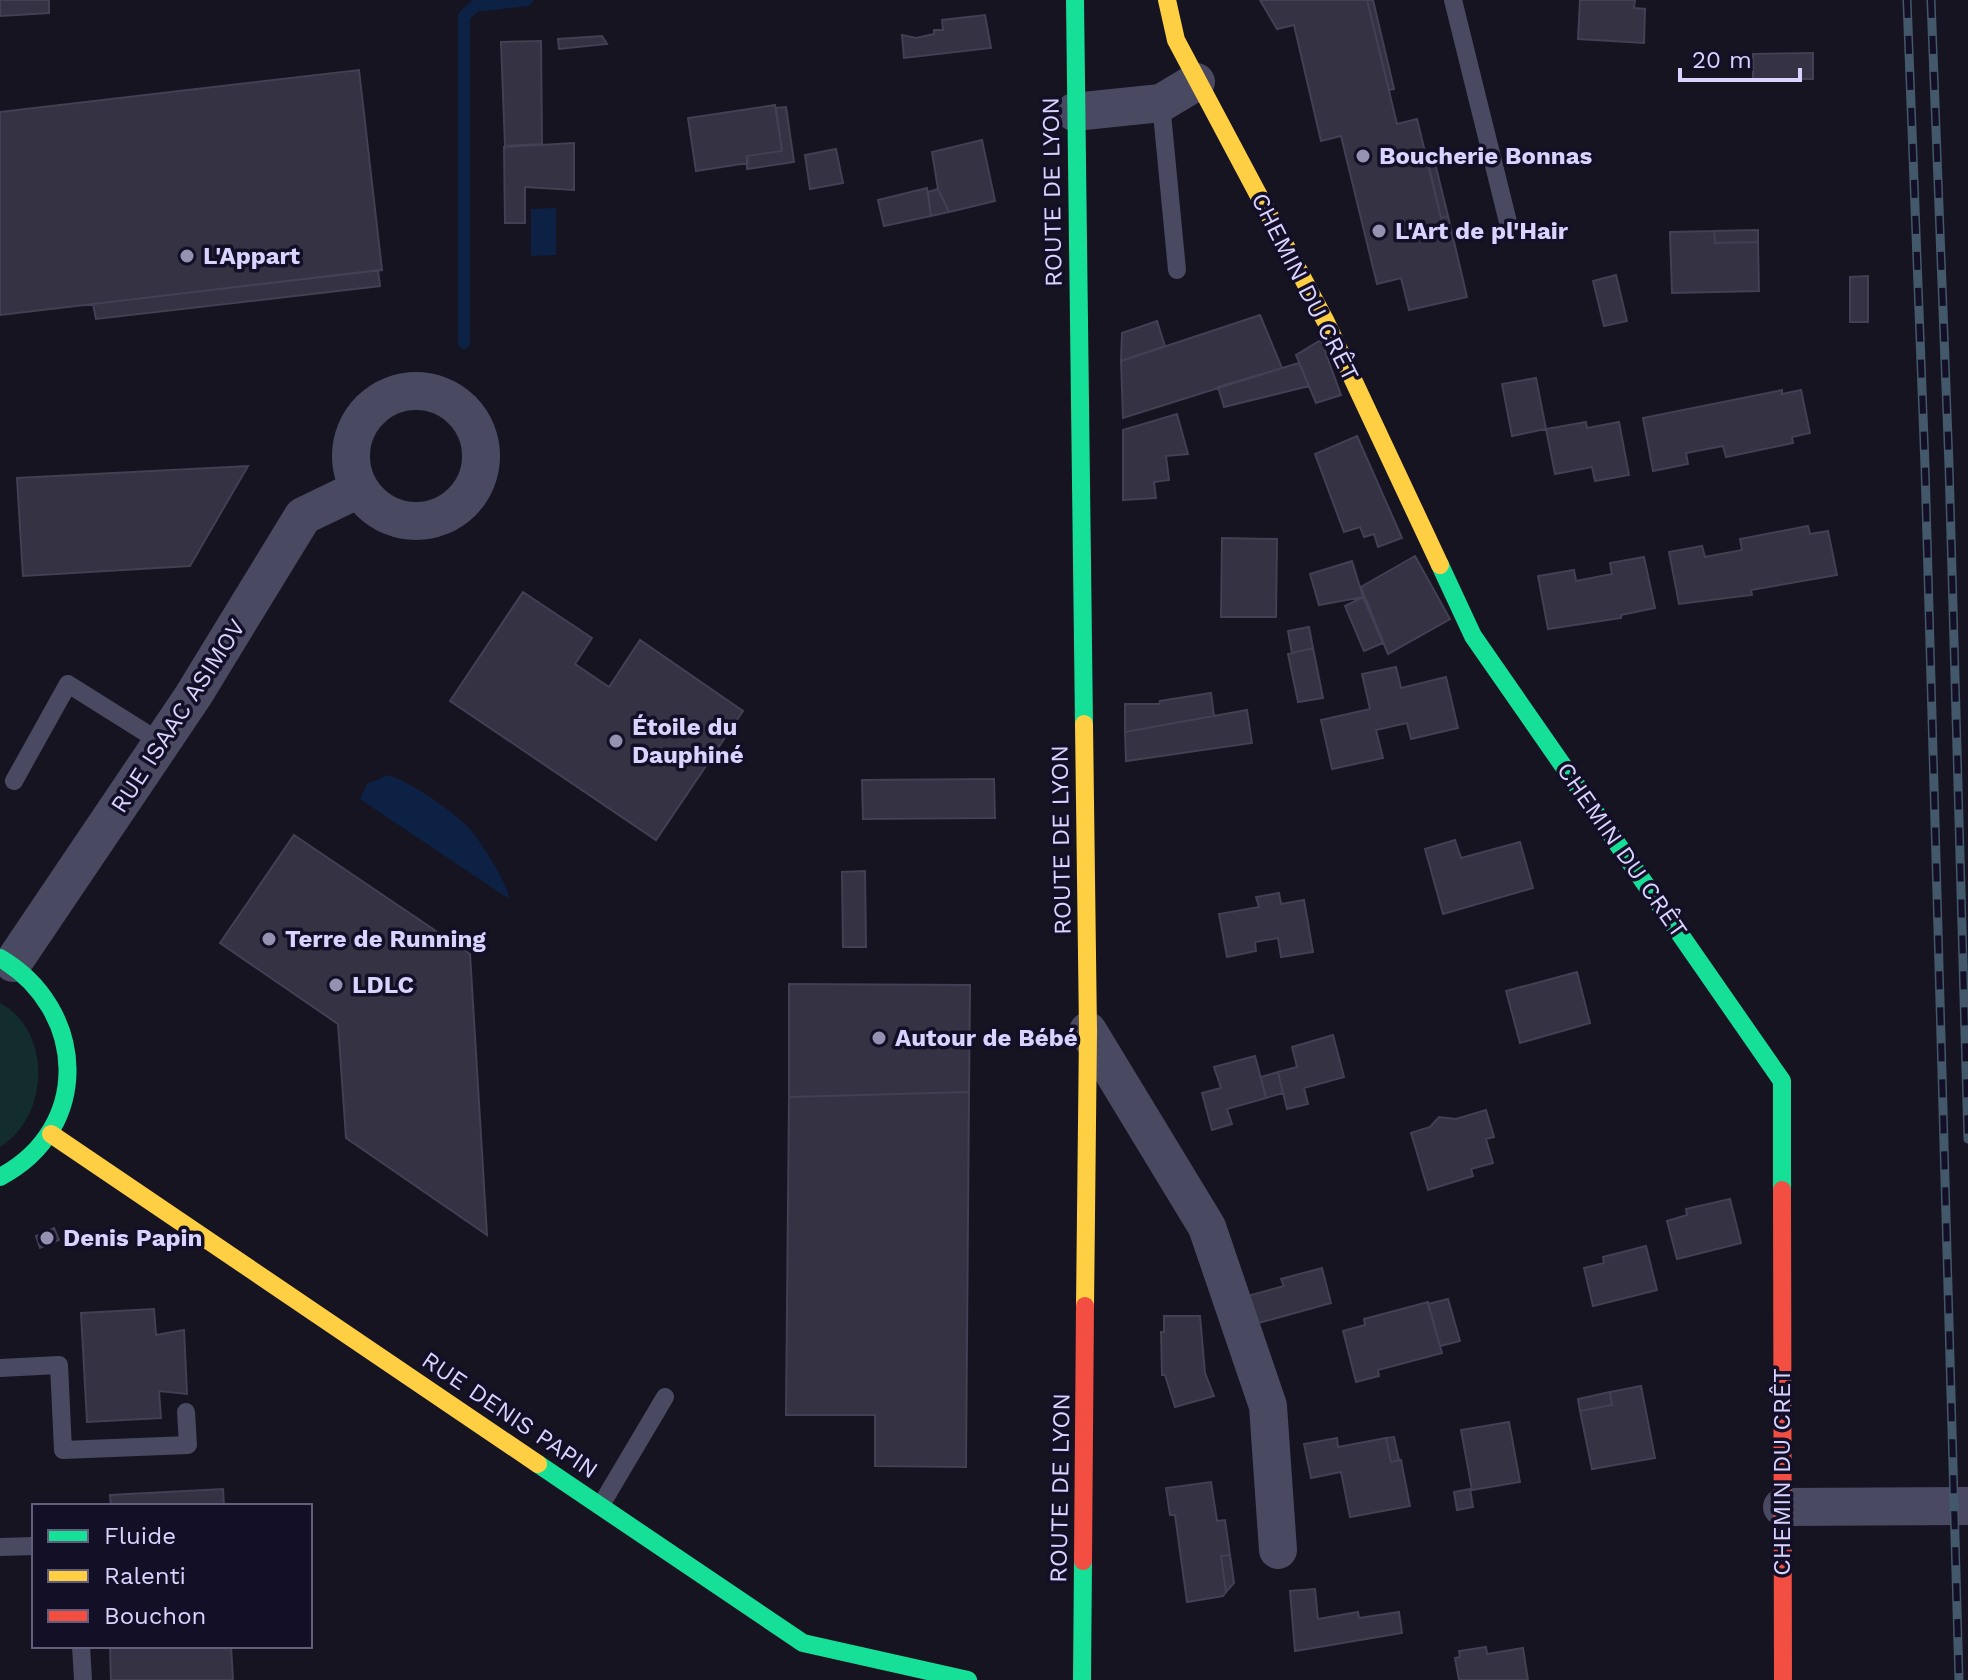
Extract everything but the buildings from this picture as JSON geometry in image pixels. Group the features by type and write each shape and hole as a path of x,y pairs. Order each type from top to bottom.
{"street":[{"name":"ROUTE DE LYON","path":"1075,0 1074,112 1088,1031 1082,1680"},
{"name":"CHEMIN DU CRÊT","path":"1167,0 1176,40 1196,82 1326,322 1473,636 1782,1081 1783,1680"},
{"path":"1074,112 1161,103 1196,82"},
{"name":"RUE ISAAC ASIMOV","path":"6,961 162,743 303,516 359,489"},
{"path":"0,1177 23,1164 51,1134 68,1089 67,1041 47,997 6,961"},
{"path":"1088,1031 1207,1227 1268,1406 1278,1550"},
{"name":"RUE DENIS PAPIN","path":"51,1134 803,1643 968,1680"},
{"path":"1782,1507 1968,1506"}],"lane":[{"path":"1453,0 1508,222"},
{"path":"1161,103 1177,270"},
{"path":"14,781 68,684 162,743"},
{"path":"0,1368 59,1365 63,1450 188,1445 186,1412"},
{"path":"601,1505 665,1397"},
{"path":"0,1547 32,1546"},
{"path":"81,1648 83,1680"}],"green space":[{"path":"0,1003 17,1016 29,1033 36,1053 38,1074 36,1096 28,1116 16,1133 0,1147"}],"water":[{"path":"556,208 556,255 531,256 531,209"},
{"path":"388,775 429,796 466,825 492,861 509,899 360,799 367,784"}],"waterway":[{"path":"464,343 464,16 475,6 527,0"}],"railway":[{"path":"1907,0 1925,466 1959,1680"},
{"path":"1931,0 1949,465 1968,1139"}],"traffic: fast":[{"path":"1075,0 1084,724"},
{"path":"1440,565 1473,636 1782,1081 1782,1190"},
{"path":"0,958 29,980 50,1007 63,1037 68,1068 64,1100 51,1129 30,1156 0,1177"},
{"path":"538,1464 803,1643 968,1680"},
{"path":"1082,1680 1083,1561"}],"traffic: slow":[{"path":"1167,0 1176,40 1326,322 1440,565"},
{"path":"1084,724 1088,1031 1085,1306"},
{"path":"51,1134 538,1464"}],"traffic: jam":[{"path":"1782,1190 1783,1680"},
{"path":"1083,1561 1085,1306"}],"place":[{"name":"Boucherie Bonnas","path":"1363,156"},
{"name":"L'Art de pl'Hair","path":"1379,231"},
{"name":"L'Appart","path":"187,256"},
{"name":"Étoile du Dauphiné","path":"616,741"},
{"name":"Terre de Running","path":"269,939"},
{"name":"LDLC","path":"336,985"},
{"name":"Autour de Bébé","path":"879,1038"},
{"name":"Denis Papin","path":"47,1238"}]}
